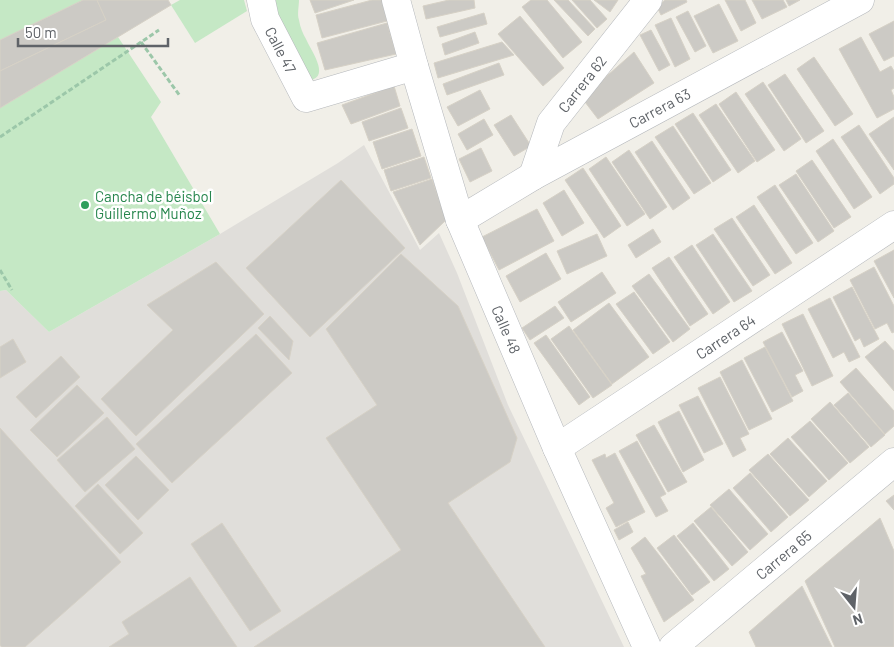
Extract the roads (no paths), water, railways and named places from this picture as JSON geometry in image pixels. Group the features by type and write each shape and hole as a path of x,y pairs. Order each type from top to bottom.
{"street":[{"name":"Calle 47","path":"261,0 265,19 306,98 414,66"},
{"name":"Calle 48","path":"396,0 460,220 557,448 647,647"},
{"name":"Carrera 62","path":"534,176 551,123 648,0"},
{"name":"Carrera 63","path":"460,220 534,176 860,0"},
{"name":"Carrera 64","path":"557,448 894,225"},
{"name":"Carrera 65","path":"673,647 894,462"}],"place":[{"name":"Cancha de béisbol Guillermo Muñoz","path":"85,205"}]}
